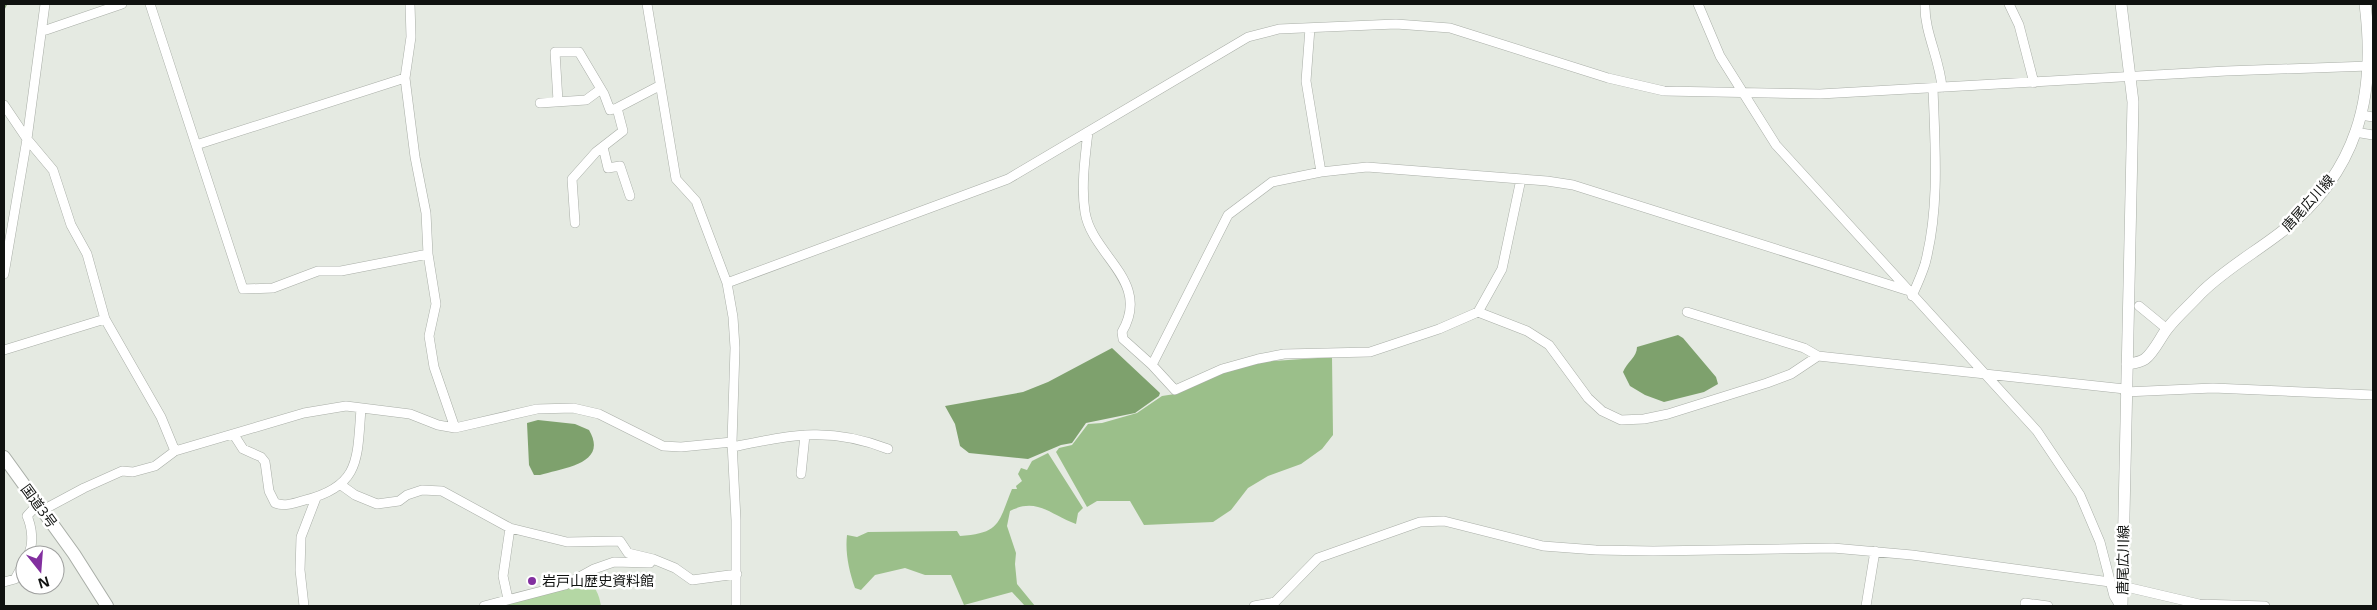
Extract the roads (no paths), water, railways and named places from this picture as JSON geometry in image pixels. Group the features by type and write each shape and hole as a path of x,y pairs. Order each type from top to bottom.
{"highway":[{"name":"国道3号","path":"4,457 107,606"}],"main road":[{"name":"唐尾広川線","path":"2121,4 2133,102 2121,606"},
{"name":"唐尾広川線","path":"2127,364 2137,363 2146,358 2167,329 2206,288 2296,220 2328,184 2346,153 2366,100 2369,66 2365,4"}],"street":[{"path":"4,274 27,139 45,4"},
{"path":"46,30 122,4"},
{"path":"150,4 243,289 273,288 318,271 341,271 428,254"},
{"path":"410,4 411,37 405,78 415,157 426,214 428,254 436,304 430,336 434,368 454,428"},
{"path":"647,4 659,86 676,179 696,201 727,283 733,317 735,348 732,445 737,574 736,606"},
{"path":"1698,4 1720,56 1776,145 1909,293 1987,374 2037,431 2080,495 2100,542 2110,582 2121,606"},
{"path":"1909,293 1925,265 1930,236 1936,168 1938,88 1941,72 1926,16 1925,4"},
{"path":"2009,4 2019,25 2034,83"},
{"path":"727,283 1008,179 1248,37 1279,29 1396,24 1450,28 1608,78 1664,91 1820,94 2369,66"},
{"path":"1310,28 1306,81 1320,172"},
{"path":"558,101 555,52 579,52 601,89 610,110 659,86"},
{"path":"196,145 405,78"},
{"path":"540,103 586,100 601,89"},
{"path":"4,105 27,139 53,170 71,225 87,254 106,319 161,417 175,451"},
{"path":"575,223 572,179 603,147 623,130 617,108"},
{"path":"2361,115 2373,117"},
{"path":"1088,132 1084,182 1085,213 1092,230 1119,270 1126,285 1131,306 1129,321 1122,332 1123,339 1152,365 1175,390 1222,369 1258,359 1284,354 1370,352 1422,335 1478,312 1502,269 1521,179"},
{"path":"2354,132 2373,135"},
{"path":"603,147 608,168 620,166 630,196"},
{"path":"1152,365 1228,215 1272,182 1320,172 1367,167 1521,179 1572,185 1909,293"},
{"path":"2139,306 2167,329"},
{"path":"1478,312 1527,331 1549,345 1588,398 1602,411 1621,420 1644,420 1758,386 1791,374 1818,356"},
{"path":"1687,312 1804,348 1818,356 2125,390 2213,388 2373,395"},
{"path":"4,350 106,319"},
{"path":"31,545 31,526 27,516 40,507 122,471 133,472 155,466 175,451 234,436 304,413 346,406 410,414 438,425 454,428 537,409 574,408 599,414 663,446 732,445 827,433 844,435 888,449"},
{"path":"234,436 244,448 265,462 269,491 275,503 288,505 316,498 341,485 352,473 357,454 361,409"},
{"path":"801,474 804,436"},
{"path":"341,485 355,495 377,504 399,501 407,495 422,490 442,491 510,528 567,542 620,541 628,553 675,568 692,580 737,574"},
{"path":"304,606 300,570 301,537 316,498"},
{"path":"1254,606 1275,602 1318,558 1420,522 1444,521 1543,546 1596,550 1833,548 1875,551 2110,582"},
{"path":"508,599 503,576 510,528"},
{"path":"1866,606 1875,551"},
{"path":"484,606 565,585 594,569 614,562 661,563"},
{"path":"2122,586 2199,604 2265,606"},
{"path":"2025,603 2048,606"}],"waterway":[{"path":"4,8 6,4"}],"place":[{"name":"岩戸山歴史資料館","path":"532,581"}]}
